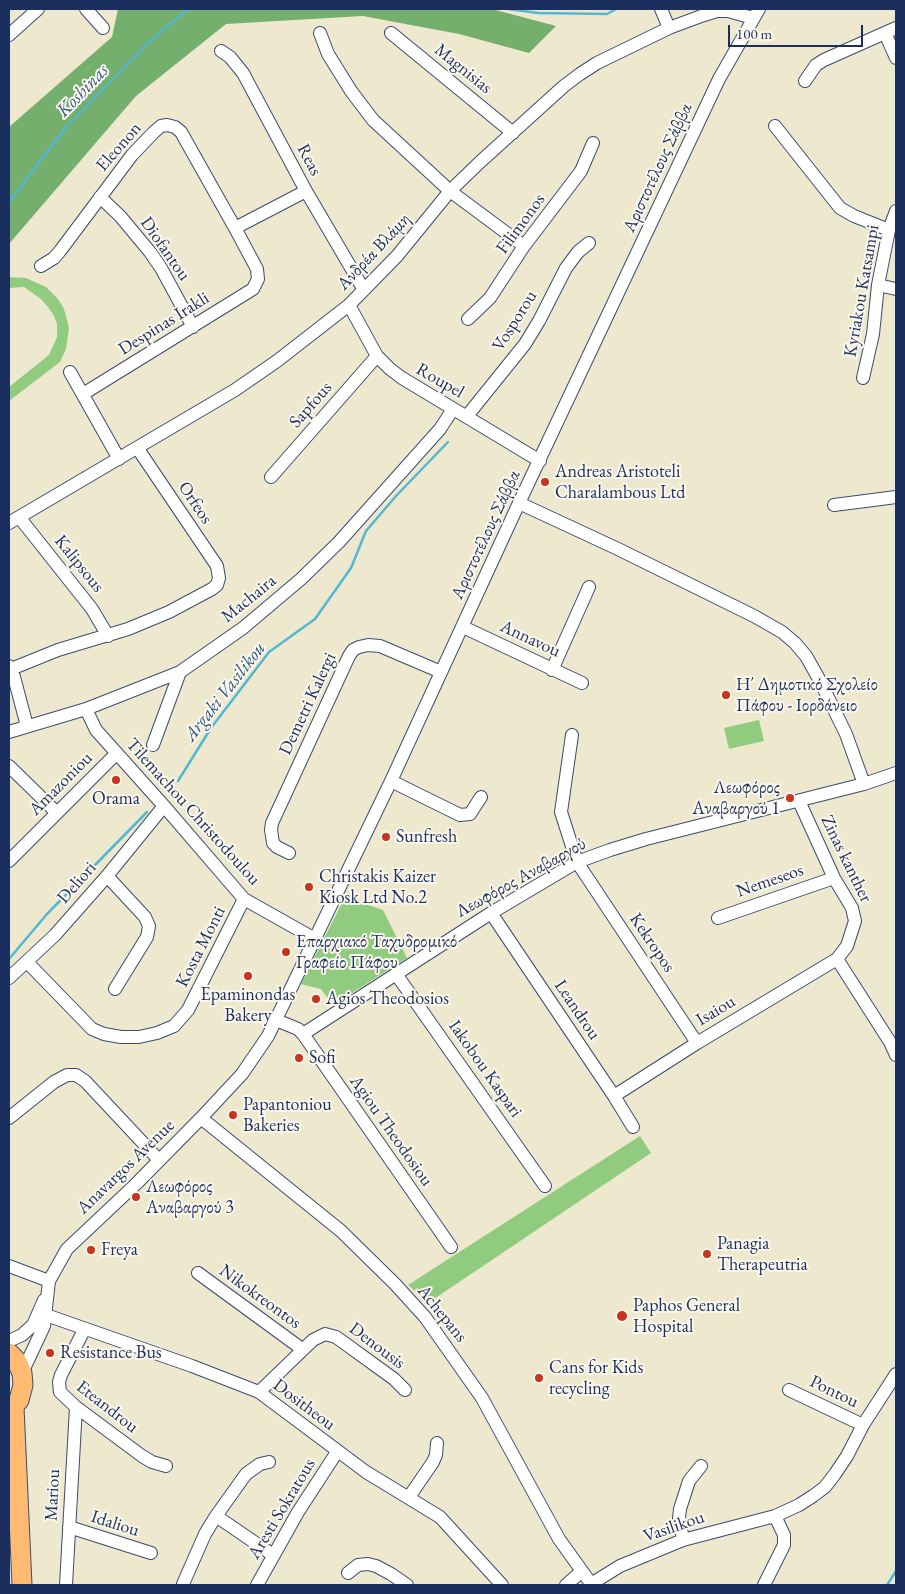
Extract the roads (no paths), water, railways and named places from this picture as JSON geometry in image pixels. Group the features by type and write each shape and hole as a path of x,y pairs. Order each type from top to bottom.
{"highway":[{"path":"9,1352 16,1360 22,1373 23,1384 22,1393 11,1410 22,1585"}],"street":[{"path":"9,35 38,9"},
{"path":"86,9 103,28"},
{"path":"661,9 669,28"},
{"name":"Ανδρέα Βλάμη","path":"14,520 138,449 234,390 277,361 349,305 397,256 450,191 564,86 580,74 597,63 669,28 718,11 756,13"},
{"name":"Αριστοτέλους Σάββα","path":"242,1074 260,1050 276,1020 391,781 720,79 756,13"},
{"path":"805,81 810,71 824,60 891,30 896,58"},
{"path":"320,33 328,54 360,104 373,120 450,191 524,246"},
{"name":"Magnisias","path":"391,33 513,133"},
{"name":"Reas","path":"221,51 230,57 242,72 306,191 364,290"},
{"name":"Eleonon","path":"41,266 54,258 60,251 132,156 154,132 161,126 171,125 180,132 235,228 254,262 258,279"},
{"path":"775,126 840,208 854,216 889,230"},
{"name":"Filimonos","path":"468,320 490,298 524,246 581,171 593,143"},
{"path":"235,228 306,191"},
{"name":"Diofantou","path":"100,197 137,235 150,252 161,268 193,327"},
{"name":"Kyriakou Katsampi","path":"863,378 873,334 878,284 889,230 896,211"},
{"name":"Vosporou","path":"467,416 519,351 539,321 572,258 589,243"},
{"name":"Despinas Irakli","path":"83,394 253,289 258,279"},
{"path":"878,284 896,289"},
{"name":"Roupel","path":"349,305 382,363 402,378 540,461"},
{"name":"Sapfous","path":"271,477 377,356"},
{"path":"70,372 119,459"},
{"name":"Machaira","path":"9,732 86,709 180,672 243,628 301,579 339,542 440,429 453,409"},
{"name":"Orfeos","path":"108,636 169,612 212,589 217,585 219,578 217,566 138,449"},
{"path":"834,505 896,497"},
{"path":"520,503 618,549 754,616 782,632 806,656 819,680 846,734 864,784"},
{"name":"Kalipsous","path":"14,520 92,609 108,636"},
{"path":"552,670 589,587"},
{"name":"Annavou","path":"463,627 582,683"},
{"path":"27,726 10,667 58,650 108,636"},
{"name":"Demetri Kalergi","path":"288,854 273,843 272,823 353,650 368,645 380,646 441,672"},
{"path":"153,745 180,672"},
{"name":"Tilemachou Christodoulou","path":"86,709 96,730 244,899 315,939"},
{"name":"Kekropos","path":"572,735 561,812 578,862 697,1043"},
{"name":"Amazoniou","path":"9,861 117,753"},
{"path":"9,766 57,813"},
{"name":"Λεωφόρος Αναβαργού","path":"303,1034 491,913 578,862 646,839 864,784 896,773"},
{"path":"391,781 460,815 470,814 481,797"},
{"name":"Zinas kanther","path":"799,801 834,878 849,900 855,921 847,946 837,959"},
{"name":"Deliori","path":"9,978 55,935 107,876 164,806"},
{"path":"107,876 145,917 149,926 147,937 116,989"},
{"name":"Nemeseos","path":"718,918 834,878"},
{"name":"Kosta Monti","path":"27,962 82,1020 92,1028 104,1034 121,1037 139,1037 157,1033 174,1026 188,1010 244,899"},
{"name":"Leandrou","path":"491,913 633,1127"},
{"path":"837,959 890,1042 896,1055"},
{"name":"Isaiou","path":"614,1096 697,1043 837,959"},
{"name":"Iakobou Kaspari","path":"396,974 545,1186"},
{"path":"276,1020 298,1029 303,1034"},
{"name":"Agiou Theodosiou","path":"303,1034 451,1247"},
{"name":"Anavargos Avenue","path":"9,1341 22,1335 33,1325 48,1287 67,1249 136,1184 242,1074"},
{"path":"10,1115 61,1078 67,1075 76,1075 85,1080 159,1160"},
{"name":"Achepans","path":"201,1118 341,1231 395,1284 425,1317 482,1398 559,1539 591,1585"},
{"path":"9,1266 48,1287"},
{"name":"Nikokreontos","path":"198,1273 302,1349"},
{"name":"Anavargos Avenue","path":"22,1373 40,1336 46,1315 48,1287"},
{"name":"Dositheou","path":"46,1315 84,1330 192,1366 259,1392 337,1452 440,1517 502,1585"},
{"name":"Eteandrou","path":"84,1330 58,1382 60,1392 76,1407 142,1456 152,1462 166,1466"},
{"name":"Denousis","path":"259,1392 302,1349 325,1334 336,1337 386,1373 405,1390"},
{"name":"Vasilikou","path":"591,1585 620,1566 683,1540 775,1516 799,1505 825,1486 847,1456 863,1426 896,1374"},
{"name":"Pontou","path":"789,1390 863,1426"},
{"name":"Mariou","path":"66,1585 76,1407"},
{"path":"409,1497 433,1462 437,1443"},
{"name":"Aresti Sokratous","path":"258,1585 298,1512 337,1452"},
{"path":"183,1584 205,1534 216,1516 246,1474 253,1468 269,1462"},
{"path":"683,1540 679,1518 680,1509 689,1481 701,1466"},
{"path":"216,1516 273,1555"},
{"path":"764,1585 784,1545 784,1535 775,1516"},
{"name":"Idaliou","path":"69,1527 151,1554"},
{"path":"348,1574 358,1565 368,1564 391,1574 407,1585"},
{"path":"566,1585 582,1571"}],"waterway":[{"name":"Koshinas","path":"9,202 67,126 152,39 188,9"},
{"name":"Koshinas","path":"508,9 538,13 607,14 616,9"},
{"name":"Argaki Vasilikou","path":"178,781 211,728 269,652 315,619 351,568 366,531 396,496 448,442"},
{"name":"Argaki Vasilikou","path":"9,959 47,914 147,812"},
{"path":"887,1585 896,1571"}],"place":[{"name":"Andreas Aristoteli Charalambous Ltd","path":"545,482"},
{"name":"Η΄ Δημοτικό Σχολείο Πάφου - Ιορδάνειο","path":"726,695"},
{"name":"Orama","path":"116,780"},
{"name":"Λεωφόρος Αναβαργού 1","path":"790,798"},
{"name":"Sunfresh","path":"386,837"},
{"name":"Christakis Kaizer Kiosk Ltd No.2","path":"309,887"},
{"name":"Επαρχιακό Ταχυδρομικό Γραφείο Πάφου","path":"286,952"},
{"name":"Epaminondas Bakery","path":"248,976"},
{"name":"Agios Theodosios","path":"316,999"},
{"name":"Sofi","path":"299,1058"},
{"name":"Papantoniou Bakeries","path":"233,1115"},
{"name":"Λεωφόρος Αναβαργού 3","path":"136,1197"},
{"name":"Freya","path":"91,1250"},
{"name":"Panagia Therapeutria","path":"707,1254"},
{"name":"Paphos General Hospital","path":"622,1316"},
{"name":"Resistance Bus","path":"50,1353"},
{"name":"Cans for Kids recycling","path":"539,1378"}]}
